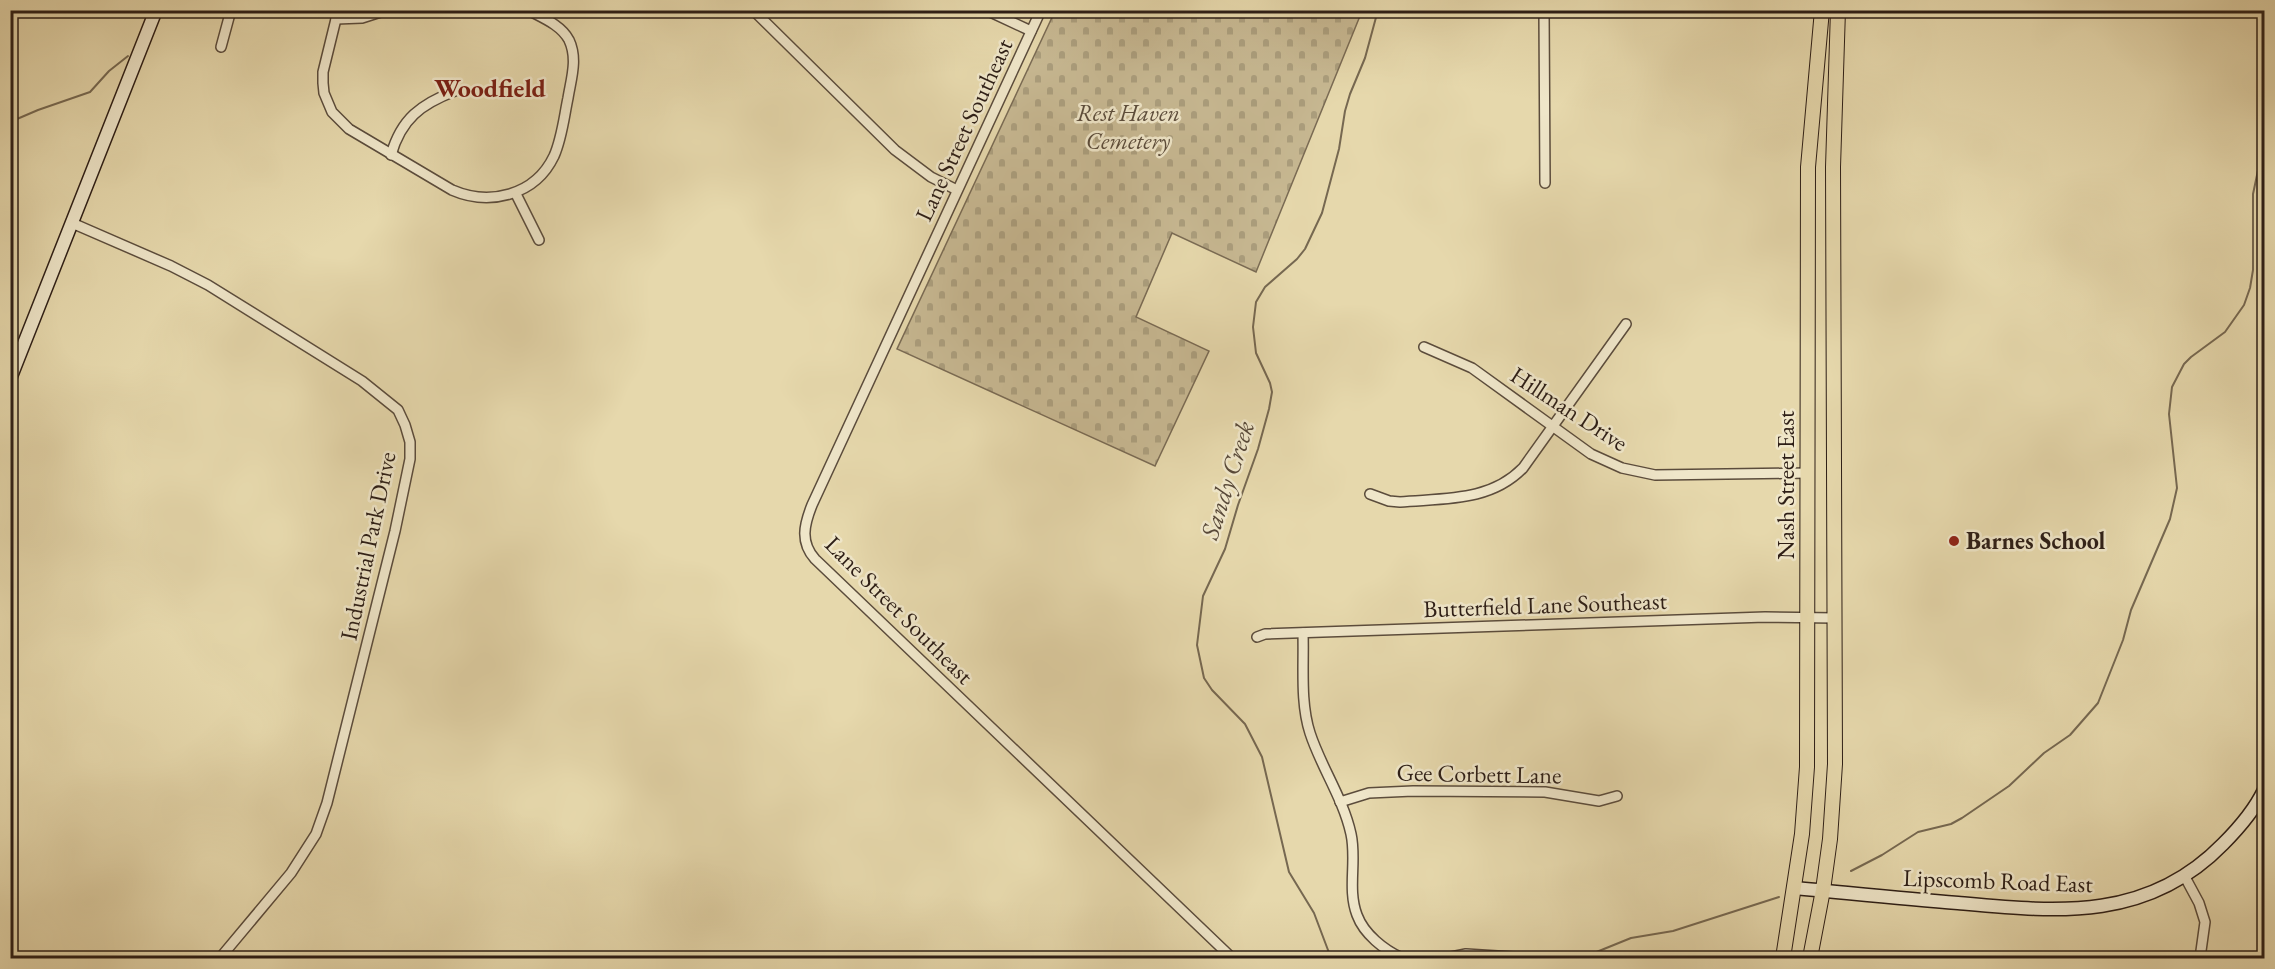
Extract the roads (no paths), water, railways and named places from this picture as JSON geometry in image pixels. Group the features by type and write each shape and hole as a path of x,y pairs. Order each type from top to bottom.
{"main road":[{"name":"Nash Street East","path":"1783,958 1795,888 1808,767 1808,167 1822,10"},
{"name":"Nash Street East","path":"1810,958 1823,890 1834,794 1833,167 1838,10"}],"street":[{"path":"10,379 156,10"},
{"path":"220,47 231,10"},
{"path":"387,10 362,18 335,15 323,72 328,103 339,121 391,155 459,193 483,198 516,194 532,182 553,159 559,144 573,67 573,52 562,31 528,10"},
{"path":"753,10 895,150 931,177 957,190"},
{"path":"986,10 1031,31"},
{"name":"Lane Street Southeast","path":"1041,10 812,505 806,520 804,536 815,559 1232,958"},
{"path":"1544,10 1545,183"},
{"path":"391,155 395,139 413,114 432,100 455,91"},
{"path":"516,194 539,240"},
{"name":"Industrial Park Drive","path":"72,223 192,276 362,381 398,410 410,442 410,459 395,531 327,803 316,834 291,873 220,958"},
{"path":"1370,494 1389,501 1400,502 1474,495 1505,484 1523,468 1626,324"},
{"name":"Hillman Drive","path":"1424,347 1472,368 1606,462 1655,475 1808,473"},
{"name":"Butterfield Lane Southeast","path":"1257,637 1265,634 1765,617 1835,618"},
{"path":"1303,633 1305,707 1309,729 1340,802 1352,838 1352,894 1357,916 1366,931 1381,945 1402,958"},
{"name":"Gee Corbett Lane","path":"1340,802 1369,793 1413,791 1545,792 1599,801 1617,796"},
{"name":"Lipscomb Road East","path":"1795,888 1995,907 2070,910 2099,908 2136,899 2185,877 2218,849 2263,795"},
{"path":"2185,877 2199,903 2205,922 2200,958"},
{"path":"1446,958 1466,954 1530,958"}],"waterway":[{"name":"Sandy Creek","path":"1331,958 1314,913 1289,872 1262,757 1245,724 1212,690 1204,678 1197,645 1203,596 1225,549 1258,449 1272,392 1256,353 1253,327 1256,302 1265,287 1305,249 1322,213 1339,149 1345,111 1365,58 1378,10"},
{"path":"10,122 90,92 109,71 128,56"},
{"path":"1851,871 1918,832 1951,824 1962,818 2009,786 2044,753 2070,735 2098,703 2123,640 2131,610 2170,519 2177,488 2169,414 2172,387 2184,364 2225,332 2244,305 2250,288 2253,270 2253,194 2260,161"},
{"path":"1594,953 1631,938 1673,931 1779,897"}],"place":[{"name":"Barnes School","path":"1954,541"}],"district":[{"name":"Woodfield","path":"490,88"}],"park label":[{"name":"Rest Haven Cemetery","path":"1128,127"}]}
